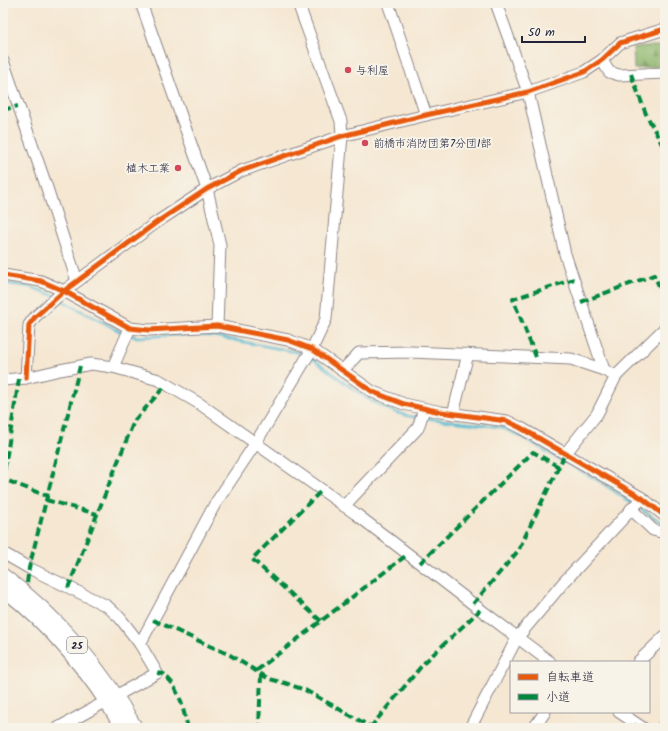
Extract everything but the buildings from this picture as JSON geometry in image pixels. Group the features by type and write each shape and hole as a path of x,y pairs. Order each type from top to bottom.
{"main road":[{"name":"25","path":"3,575 19,587 60,626 91,661 111,698 122,728"},
{"name":"25","path":"3,589 46,628 81,668 111,698 136,728"}],"street":[{"path":"141,3 207,189 220,245 217,326"},
{"path":"140,644 215,504 256,444 312,349 326,319 342,136 341,121 298,3"},
{"path":"388,3 426,115"},
{"path":"496,3 528,92 565,254 604,370"},
{"path":"26,378 29,325 35,317 77,281 157,222 207,189 241,171 342,136 528,92 584,72 602,60 620,43 665,29"},
{"path":"602,60 609,72 620,75 665,73"},
{"path":"3,61 47,188 77,281"},
{"path":"3,275 41,280 64,291 130,328 149,330 217,326 288,340 312,349 373,392 404,404 453,414 507,421 642,498 665,516"},
{"path":"113,367 130,328"},
{"path":"565,454 596,414 616,376 665,328"},
{"path":"342,371 359,353 411,352 571,359 604,370 616,376"},
{"path":"453,414 468,354"},
{"path":"3,380 26,378 91,364 113,367 159,380 200,404 344,506 549,661"},
{"path":"344,506 418,428 424,409"},
{"path":"470,728 517,638 564,583 642,498"},
{"path":"631,509 653,530 665,533"},
{"path":"3,553 35,572 107,606 120,618 140,644 156,673 58,728"},
{"path":"639,661 665,636"},
{"path":"534,728 544,713"},
{"path":"621,713 644,728"},
{"path":"662,728 665,724"}],"green space":[{"path":"665,46 665,66 634,69 633,47"}],"waterway":[{"path":"3,283 31,287 55,296"},
{"path":"59,299 125,333"},
{"path":"130,335 137,337 177,335 213,336 305,355"},
{"path":"311,358 377,404 404,415 419,418"},
{"path":"424,418 501,427 531,442 599,481 632,503"},
{"path":"638,507 665,525"}],"marked path":[{"path":"631,74 646,114 665,150"},
{"path":"3,110 18,106"},
{"path":"581,302 654,275 665,299"},
{"path":"536,357 513,299 574,279"},
{"path":"27,583 29,568 80,366"},
{"path":"19,379 3,479 47,496"},
{"path":"68,588 134,421 166,385"},
{"path":"420,563 533,452 559,467"},
{"path":"473,604 518,551 565,454"},
{"path":"321,621 252,559 322,490"},
{"path":"46,500 97,514"},
{"path":"256,671 408,554"},
{"path":"370,728 424,663 480,610"},
{"path":"153,620 230,655 269,679 305,690 373,728"},
{"path":"157,673 164,674 173,684 181,701 188,728"},
{"path":"261,675 259,727 265,728"},
{"path":"634,728 637,724"}],"cycle path":[{"path":"26,378 29,325 35,317 64,291 157,222 207,189 241,171 342,136 528,92 584,72 602,60 620,43 665,29"},
{"path":"3,275 41,281 64,291 130,328 149,330 217,326 288,340 312,349 373,392 404,404 441,412 507,421 642,498 665,516"}],"place":[{"name":"与利屋","path":"348,70"},
{"name":"前橋市消防団第7分団1部","path":"365,143"},
{"name":"植木工業","path":"178,168"}]}
